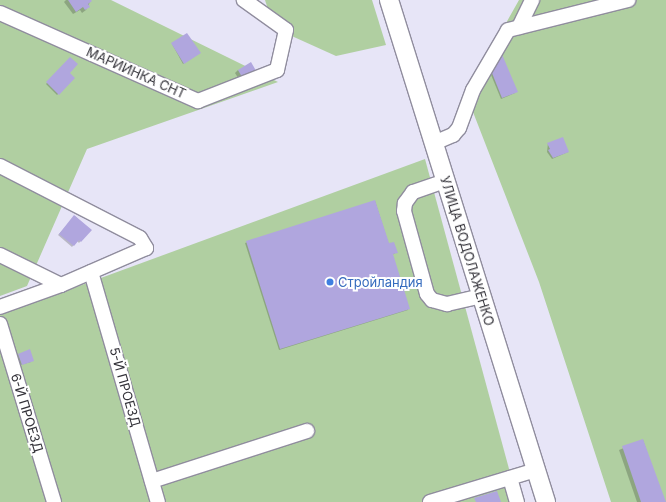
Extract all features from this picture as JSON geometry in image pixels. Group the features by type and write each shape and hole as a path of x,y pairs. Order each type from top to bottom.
{"main road":[{"name":"УЛИЦА ВОДОЛАЖЕНКО","path":"389,0 546,502"}],"street":[{"name":"МАРИИНКА СНТ","path":"0,13 198,101 277,70 286,30 244,0"},
{"path":"519,27 532,0"},
{"path":"434,144 453,135 459,128 473,90 508,30 628,0"},
{"path":"0,166 140,238 146,248 61,285 0,308"},
{"path":"445,181 413,192 405,203 404,211 427,294 432,300 447,304 481,296"},
{"path":"0,255 61,285"},
{"name":"5-Й ПРОЕЗД","path":"91,272 158,502"},
{"name":"6-Й ПРОЕЗД","path":"0,324 54,502"},
{"path":"152,480 307,431"},
{"path":"430,502 536,470"},
{"path":"510,478 518,502"}],"green space":[{"path":"0,0 111,0 278,82 87,149 27,286 0,296"},
{"path":"265,0 372,0 386,45 336,56 274,28"},
{"path":"519,0 666,0 666,502 611,502 539,282 466,94"},
{"path":"425,159 518,502 0,502 0,315"}],"building":[{"path":"68,0 92,1 88,4 90,7 85,10 83,7 76,12"},
{"path":"187,33 201,53 184,64 171,43"},
{"path":"501,52 518,92 502,98 490,68"},
{"path":"70,57 78,64 70,73 75,78 59,95 46,82"},
{"path":"251,62 259,76 246,84 238,70"},
{"path":"563,137 569,152 553,158 548,150 550,149 547,143"},
{"name":"Стройландия","path":"375,200 389,243 394,242 398,253 393,254 410,309 280,349 246,241"},
{"path":"74,215 92,230 81,242 79,240 74,246 59,234"},
{"path":"30,349 34,361 22,365 18,354"},
{"path":"643,439 666,502 641,502 622,446"},
{"path":"497,491 501,502 476,502 474,498"}],"place":[{"name":"Стройландия","path":"330,282"}]}
